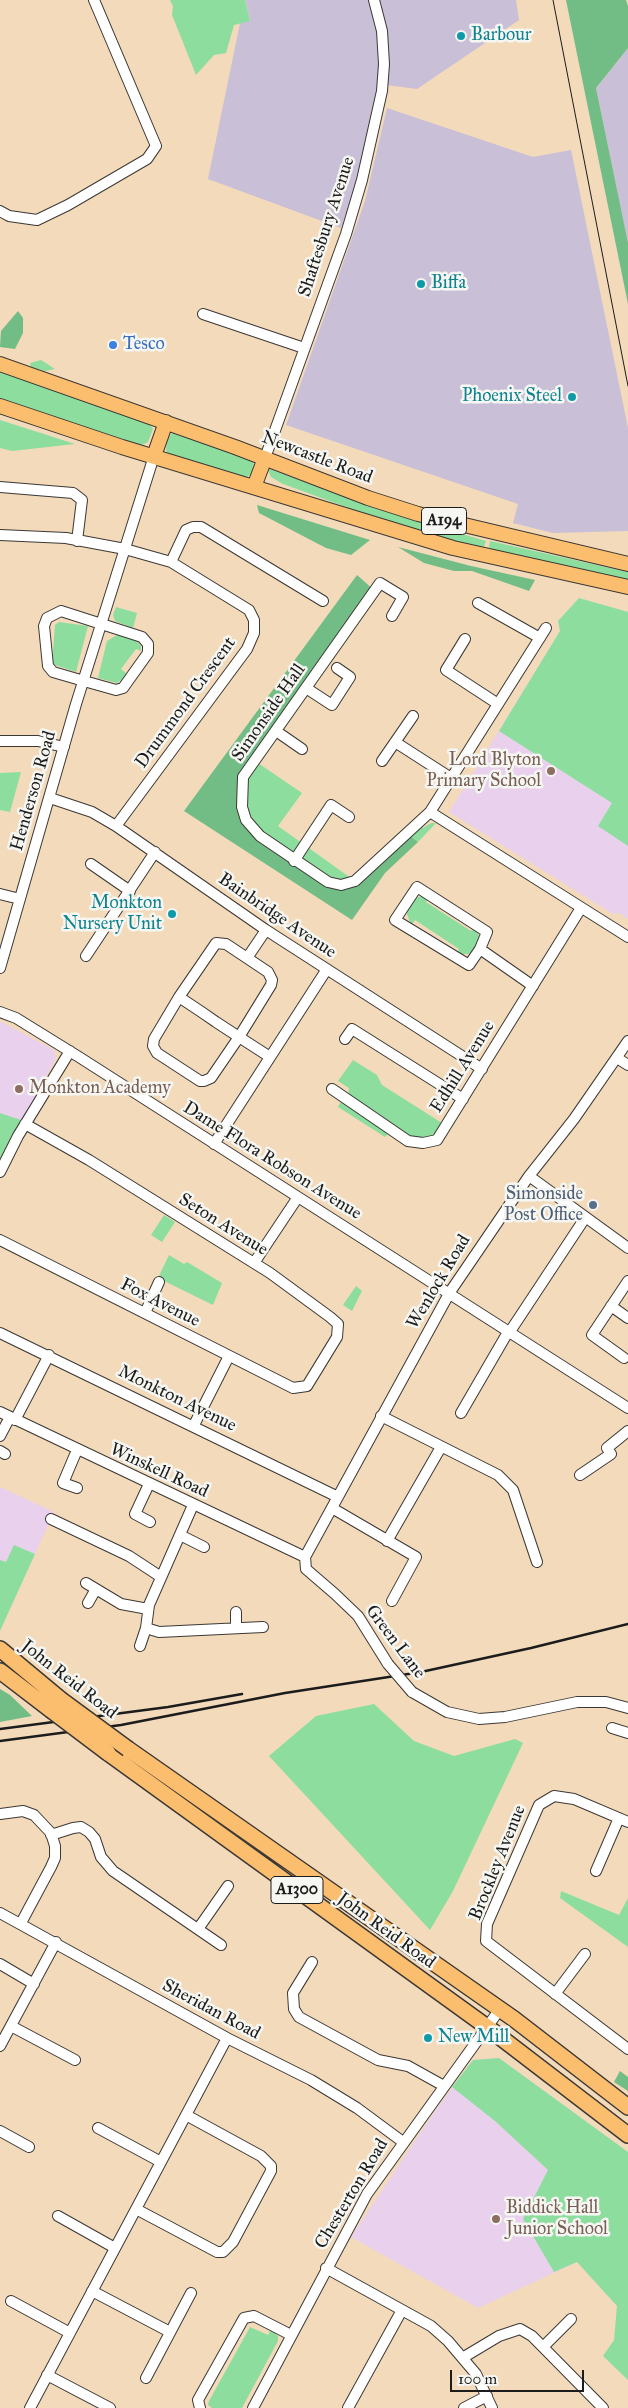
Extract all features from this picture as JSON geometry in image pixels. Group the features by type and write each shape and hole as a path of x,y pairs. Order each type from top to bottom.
{"highway":[{"name":"John Reid Road","path":"0,1649 108,1753 487,2028 628,2134"},
{"name":"John Reid Road","path":"0,1671 128,1749 500,2010 628,2107"}],"main road":[{"name":"Newcastle Road","path":"0,364 265,458 352,492 418,514 628,564"},
{"name":"A194","path":"0,406 154,456 469,552 628,587"},
{"path":"154,456 166,422"},
{"path":"254,487 265,458"}],"street":[{"path":"0,211 9,216 37,220 68,205 148,159 156,146 94,0"},
{"name":"Shaftesbury Avenue","path":"265,458 358,194 382,91 384,64 382,31 374,0"},
{"path":"203,314 304,348"},
{"name":"Henderson Road","path":"0,968 64,747 154,456"},
{"path":"0,486 73,493 82,500 77,541"},
{"path":"171,562 186,530 193,526 201,527 323,601"},
{"name":"Drummond Crescent","path":"0,536 66,538 125,549 171,562 249,610 254,620 254,633 247,650 116,826"},
{"name":"Simonside Hall","path":"392,616 403,598 380,583 243,777 242,807 246,820 260,836 294,861 328,882 341,885 354,880 430,812 546,628"},
{"path":"478,602 540,638"},
{"path":"61,611 102,623 142,637 148,644 148,653 123,688 116,690 53,672 48,666 44,626 47,618 61,611"},
{"path":"465,639 446,670 498,704"},
{"path":"306,688 332,705 350,677 337,668"},
{"path":"382,762 413,716"},
{"path":"276,731 302,748"},
{"path":"0,741 38,741 64,747"},
{"path":"395,742 451,778"},
{"name":"Bainbridge Avenue","path":"50,798 92,812 116,826 266,930 482,1069"},
{"path":"294,861 332,805 349,817"},
{"path":"430,812 628,937"},
{"path":"86,956 155,852"},
{"path":"91,864 130,891"},
{"path":"417,887 487,932 480,949 469,965 395,920 417,887"},
{"path":"0,894 20,899"},
{"name":"Edhill Avenue","path":"332,1089 408,1141 423,1143 437,1140 581,908"},
{"path":"247,958 266,930"},
{"path":"216,943 226,944 247,958 268,972 272,980 271,985 211,1078 200,1081 157,1053 152,1042 216,943"},
{"path":"480,949 533,986"},
{"path":"214,1144 327,969"},
{"path":"179,998 270,1057"},
{"name":"Dame Flora Robson Avenue","path":"0,1012 16,1018 70,1051 450,1292 628,1408"},
{"path":"345,1039 352,1029 463,1099"},
{"name":"Wenlock Road","path":"305,1557 380,1416 450,1292 529,1176 574,1119 628,1041"},
{"path":"0,1172 25,1124 70,1051"},
{"path":"617,1058 628,1065"},
{"name":"Seton Avenue","path":"25,1124 89,1160 254,1263 330,1316 338,1324 337,1337 307,1386"},
{"path":"529,1176 584,1218 628,1248"},
{"path":"254,1263 298,1197"},
{"path":"461,1413 509,1332 584,1218"},
{"name":"Fox Avenue","path":"0,1240 292,1388 307,1386"},
{"path":"624,1358 592,1335 628,1281"},
{"path":"145,1313 160,1282"},
{"path":"611,1306 628,1318"},
{"name":"Monkton Avenue","path":"0,1333 338,1496"},
{"path":"0,1436 13,1418 49,1355"},
{"path":"194,1425 230,1356"},
{"name":"Winskell Road","path":"0,1412 305,1557"},
{"path":"380,1416 498,1475 512,1490 536,1562"},
{"path":"580,1475 611,1454 607,1448 628,1430"},
{"path":"387,1541 442,1447"},
{"path":"77,1450 63,1482 78,1488"},
{"path":"149,1484 135,1514 150,1522"},
{"path":"140,1646 146,1628 148,1609 193,1505"},
{"path":"332,1508 416,1557 392,1601"},
{"path":"51,1519 129,1556 161,1578"},
{"path":"180,1535 204,1547"},
{"name":"Green Lane","path":"305,1557 306,1570 358,1616 388,1664 412,1692 447,1712 479,1719 505,1717 577,1702 606,1702 628,1708"},
{"path":"86,1582 121,1604 148,1609"},
{"path":"88,1603 96,1589"},
{"path":"236,1612 236,1628"},
{"path":"146,1628 159,1632 263,1627"},
{"path":"612,1728 628,1733"},
{"name":"Brockley Avenue","path":"624,1820 574,1799 554,1796 539,1805 487,1924 486,1941 628,2049"},
{"path":"0,1814 23,1811 34,1815 43,1823 51,1835 55,1846 54,1858 21,1923"},
{"path":"596,1871 624,1820"},
{"path":"51,1835 82,1827 94,1839 101,1857 113,1871 221,1945"},
{"path":"198,1929 228,1886"},
{"name":"Sheridan Road","path":"0,1913 56,1942 227,2038 311,2080 357,2108 403,2142"},
{"path":"0,2046 56,1942"},
{"path":"555,1994 585,1954"},
{"path":"312,1962 293,1993 294,2009 299,2017 378,2060 408,2066 444,2086"},
{"path":"0,1964 34,1984"},
{"name":"Chesterton Road","path":"253,2408 366,2194 500,2010"},
{"path":"11,2026 75,2060"},
{"path":"30,2408 227,2038"},
{"path":"136,2209 217,2252 223,2252 233,2242 272,2172 271,2166 261,2156 186,2115"},
{"path":"98,2128 161,2162"},
{"path":"0,2131 29,2147"},
{"path":"58,2216 115,2248"},
{"path":"326,2268 431,2326 464,2357 492,2408"},
{"path":"92,2291 170,2332"},
{"path":"146,2378 191,2292"},
{"path":"11,2301 70,2333"},
{"path":"348,2408 402,2310"},
{"path":"200,2408 198,2400 244,2318 254,2316 291,2335"},
{"path":"543,2347 571,2319"},
{"path":"464,2357 499,2336 520,2329 527,2332 543,2347 603,2408"},
{"path":"47,2375 110,2408"},
{"path":"464,2408 487,2396"}],"shaded area":[{"path":"245,0 516,0 519,20 417,89 379,84 360,174 341,228 208,179 240,23 250,20"},
{"path":"628,48 628,244 596,88"},
{"path":"387,108 533,157 571,150 628,428 628,531 553,533 513,523 518,504 286,425 365,201"},
{"name":"Lord Blyton Primary School","path":"579,598 628,612 628,919 619,913 613,914 449,812 560,631 558,621"},
{"name":"Monkton Academy","path":"0,1021 54,1050 56,1058 0,1162"},
{"path":"0,1487 54,1512 0,1631"},
{"name":"Biddick Hall Junior School","path":"499,2058 628,2152 628,2380 603,2356 614,2340 617,2306 577,2262 478,2308 351,2237 435,2111 473,2060"}],"green space":[{"path":"170,0 245,0 250,21 234,25 226,53 214,55 196,75 172,15 173,6"},
{"path":"566,0 626,0 628,6 628,48 596,88 628,243 628,304"},
{"path":"18,311 23,318 23,333 15,349 0,347 1,331"},
{"path":"41,360 55,369 45,371 31,367 30,363"},
{"path":"0,372 146,420 153,429 148,442 140,446 0,400"},
{"path":"0,420 75,444 12,451 0,448"},
{"path":"176,432 253,460 254,466 251,475 243,478 167,453 168,439 172,433"},
{"path":"267,468 380,510 486,541 483,550 390,523 283,484 271,477"},
{"path":"257,505 370,540 351,555 326,548 259,513"},
{"path":"490,541 628,572 628,580 488,552"},
{"path":"398,547 535,580 529,591 472,571 454,571 424,563"},
{"path":"357,575 375,591 243,777 242,807 260,836 341,885 410,836 418,842 385,873 352,920 184,811"},
{"path":"579,598 628,612 628,846 598,826 612,803 499,731 560,631 558,621"},
{"path":"116,607 137,613 133,628 115,621 113,615"},
{"path":"59,622 88,626 76,672 52,664 55,625"},
{"path":"117,635 137,641 141,646 141,651 136,649 121,669 128,675 117,683 98,678 107,641"},
{"path":"255,761 302,793 278,826 355,881 328,882 246,820 243,777"},
{"path":"21,772 10,812 0,810 0,773"},
{"path":"431,823 436,823 418,842 410,836 422,826 423,828"},
{"path":"418,897 429,897 426,902 471,931 475,926 480,939 473,951 468,954 457,954 459,949 415,920 411,925 407,914 408,906"},
{"path":"353,1060 377,1075 382,1085 442,1123 432,1137 414,1139 348,1095 349,1088 338,1081"},
{"path":"345,1102 390,1131 385,1137 338,1107 340,1103"},
{"path":"0,1113 21,1120 0,1162"},
{"path":"164,1215 175,1222 162,1242 151,1235"},
{"path":"169,1255 184,1264 187,1262 222,1283 213,1305 158,1278"},
{"path":"356,1286 362,1291 352,1311 343,1305"},
{"path":"14,1545 35,1554 0,1631 0,1560 6,1562"},
{"path":"0,1689 10,1695 32,1716 0,1722"},
{"path":"374,1704 414,1741 454,1756 515,1739 523,1743 453,1891 430,1930 269,1756 316,1716"},
{"path":"561,1891 619,1915 628,1898 628,1947 560,1898"},
{"path":"499,2058 628,2152 628,2380 603,2356 614,2340 617,2306 577,2262 554,2272 523,2219 548,2170 495,2121 452,2087 473,2060"},
{"path":"620,2071 628,2077 628,2091 614,2082"},
{"path":"250,2327 268,2335 271,2329 278,2336 278,2341 242,2408 212,2408 208,2405 209,2401"}],"tram line":[{"path":"553,0 628,386"}],"railway":[{"path":"0,1741 121,1725 285,1693 421,1672 628,1624"},
{"path":"0,1729 168,1707 242,1694"}],"place":[{"name":"Barbour","path":"461,36"},
{"name":"Biffa","path":"421,284"},
{"name":"Tesco","path":"113,345"},
{"name":"Phoenix Steel","path":"572,397"},
{"name":"Lord Blyton Primary School","path":"551,771"},
{"name":"Monkton Nursery Unit","path":"172,914"},
{"name":"Monkton Academy","path":"19,1089"},
{"name":"Simonside Post Office","path":"593,1205"},
{"name":"New Mill","path":"428,2038"},
{"name":"Biddick Hall Junior School","path":"496,2219"}]}
